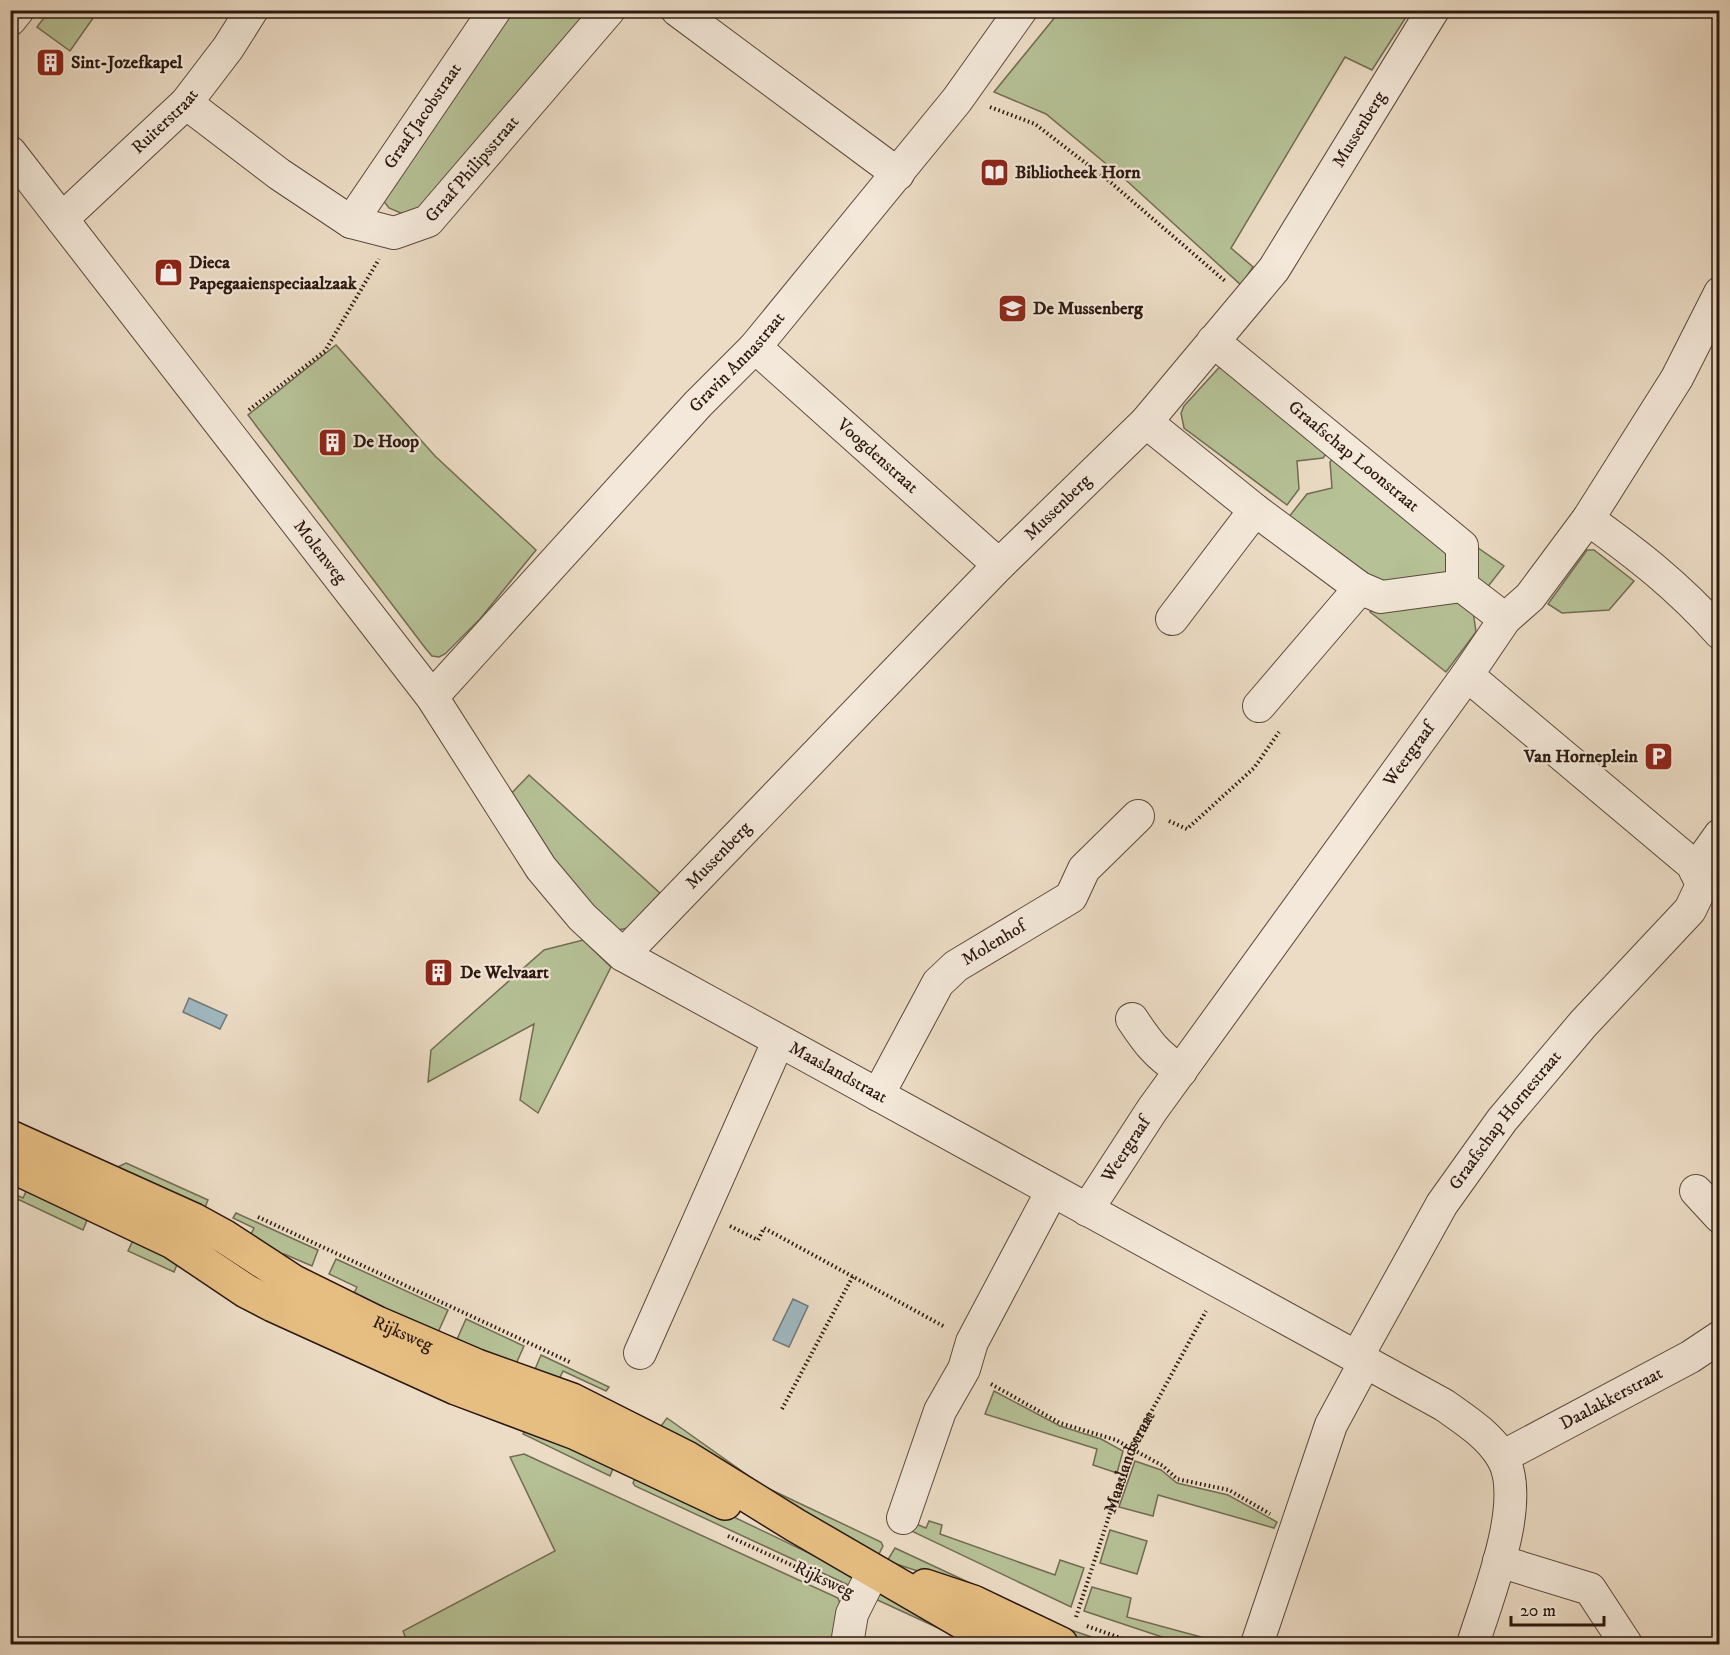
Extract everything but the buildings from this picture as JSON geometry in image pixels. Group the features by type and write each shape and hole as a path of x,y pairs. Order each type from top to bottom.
{"main road":[{"name":"Rijksweg","path":"10,1137 194,1220 225,1237 294,1282 377,1323 477,1366 581,1405 687,1458 873,1572 1000,1644"},
{"name":"Rijksweg","path":"10,1166 173,1242 246,1291 386,1357 456,1388 576,1433 735,1508 795,1525"},
{"name":"Rijksweg","path":"873,1572 937,1589 1068,1633"}],"street":[{"path":"10,20 18,10"},
{"name":"Ruiterstraat","path":"62,219 186,103 228,48 252,10"},
{"name":"Graaf Jacobstraat","path":"351,222 495,10"},
{"name":"Graaf Philipsstraat","path":"394,233 428,221 609,10"},
{"path":"677,10 898,174"},
{"name":"Gravin Annastraat","path":"432,697 690,413 755,347 957,100 1021,10"},
{"name":"Mussenberg","path":"622,956 999,565 1146,422 1274,268 1433,10"},
{"path":"186,103 279,174 351,222 394,233"},
{"name":"Molenweg","path":"10,152 432,697 541,868 582,917 622,956"},
{"name":"Weergraaf","path":"1087,1210 1152,1110 1467,675 1504,619 1530,597 1588,519 1677,378 1719,293"},
{"name":"Graafschap Loonstraat","path":"1213,341 1462,546 1462,586"},
{"name":"Voogdenstraat","path":"755,347 999,565"},
{"path":"1146,422 1255,510 1360,588 1381,597 1462,586 1504,619"},
{"path":"1172,619 1255,510"},
{"path":"1588,519 1652,566 1690,600 1719,633"},
{"path":"1259,706 1360,588"},
{"path":"1467,675 1693,865 1695,870"},
{"name":"Molenhof","path":"878,1095 938,983 956,966 1071,897 1084,869 1138,816"},
{"path":"1695,870 1719,835"},
{"name":"Graafschap Hornestraat","path":"1361,1360 1442,1204 1502,1120 1583,1024 1690,910 1702,885 1695,870"},
{"name":"Maaslandstraat","path":"622,956 1444,1405 1486,1436 1502,1456 1509,1472 1511,1493 1508,1521 1499,1561 1473,1644"},
{"path":"1132,1019 1150,1047 1181,1071"},
{"path":"640,1353 778,1042"},
{"path":"903,1518 940,1411 1052,1191"},
{"path":"1696,1191 1719,1217"},
{"name":"Daalakkerstraat","path":"1502,1456 1690,1358 1719,1337"},
{"path":"1257,1644 1331,1425 1361,1360"},
{"path":"1499,1561 1590,1590 1626,1644"},
{"path":"847,1644 852,1614 873,1572"}],"path":[{"path":"957,100 989,107 1035,124 1109,181 1248,300"},
{"path":"228,433 251,409 325,351 394,233"},
{"path":"1138,816 1166,820 1187,829 1231,790 1254,768 1281,729 1259,706"},
{"path":"703,1212 758,1240 764,1228 853,1276 968,1355 1060,1423 1116,1440 1163,1466 1177,1479 1229,1490 1296,1529"},
{"path":"249,1213 580,1367"},
{"path":"782,1409 853,1276"},
{"name":"Maaslandstraat","path":"1068,1633 1131,1449 1221,1283"},
{"name":"Rijksweg","path":"721,1532 818,1578"}],"green space":[{"path":"49,11 98,11 70,51 37,27"},
{"path":"510,11 588,11 419,208 403,214 389,208 382,199"},
{"path":"1060,11 1410,11 1372,70 1345,57 1231,248 1253,267 1241,285 1128,182 1046,114 994,92"},
{"path":"336,345 435,456 536,550 480,619 445,654 439,657 432,656 426,649 248,415"},
{"path":"1225,361 1333,445 1323,458 1297,461 1299,489 1287,505 1184,428 1181,413 1184,406"},
{"path":"1339,451 1456,553 1456,576 1374,583 1288,518 1307,494 1332,488 1330,462"},
{"path":"1471,543 1504,566 1486,589 1472,579"},
{"path":"1587,550 1594,550 1634,581 1609,610 1562,613 1548,604"},
{"path":"1451,601 1473,611 1476,632 1446,672 1370,612 1374,607"},
{"path":"529,775 660,893 628,928 618,930 600,921 507,798"},
{"path":"583,940 611,967 538,1113 520,1100 534,1024 428,1082 431,1050 544,950"},
{"path":"126,1163 208,1200 202,1215 109,1171"},
{"path":"29,1185 90,1213 83,1230 11,1196 10,1192 23,1198"},
{"path":"236,1213 318,1250 312,1266 284,1254 278,1264 247,1242 254,1228 233,1218"},
{"path":"134,1238 180,1257 174,1272 128,1251"},
{"path":"336,1259 448,1310 435,1339 351,1300 357,1287 329,1274"},
{"path":"466,1319 524,1346 515,1366 454,1346"},
{"path":"541,1355 609,1387 606,1391 563,1371 557,1384 533,1374"},
{"path":"994,1391 1060,1426 1101,1439 1123,1451 1117,1473 1093,1465 1097,1449 985,1414"},
{"path":"667,1418 763,1486 881,1542 883,1546 878,1556 658,1430"},
{"path":"527,1425 616,1461 610,1476 523,1434"},
{"path":"524,1454 838,1598 843,1612 840,1644 408,1644 403,1631 555,1551 510,1457"},
{"path":"1135,1461 1161,1470 1177,1483 1228,1495 1277,1522 1274,1528 1158,1495 1153,1516 1119,1507"},
{"path":"638,1471 865,1580 857,1589 635,1486 633,1483"},
{"path":"906,1520 926,1528 929,1521 942,1525 940,1534 1055,1575 1060,1560 1084,1568 1071,1607 903,1527"},
{"path":"1110,1530 1147,1541 1137,1574 1100,1563"},
{"path":"895,1548 1071,1630 1112,1644 1077,1644 930,1575 887,1561"},
{"path":"874,1585 973,1644 871,1597"},
{"path":"1092,1587 1131,1598 1127,1617 1227,1644 1183,1644 1084,1611"}],"water":[{"path":"189,998 227,1015 220,1029 183,1012"},
{"path":"793,1299 808,1306 789,1347 773,1340"}],"place":[{"name":"Sint-Jozefkapel","path":"50,63"},
{"name":"Bibliotheek Horn","path":"994,173"},
{"name":"Dieca Papegaaienspeciaalzaak","path":"168,273"},
{"name":"De Mussenberg","path":"1012,309"},
{"name":"De Hoop","path":"332,442"},
{"name":"Van Horneplein","path":"1659,757"},
{"name":"De Welvaart","path":"439,973"}]}
